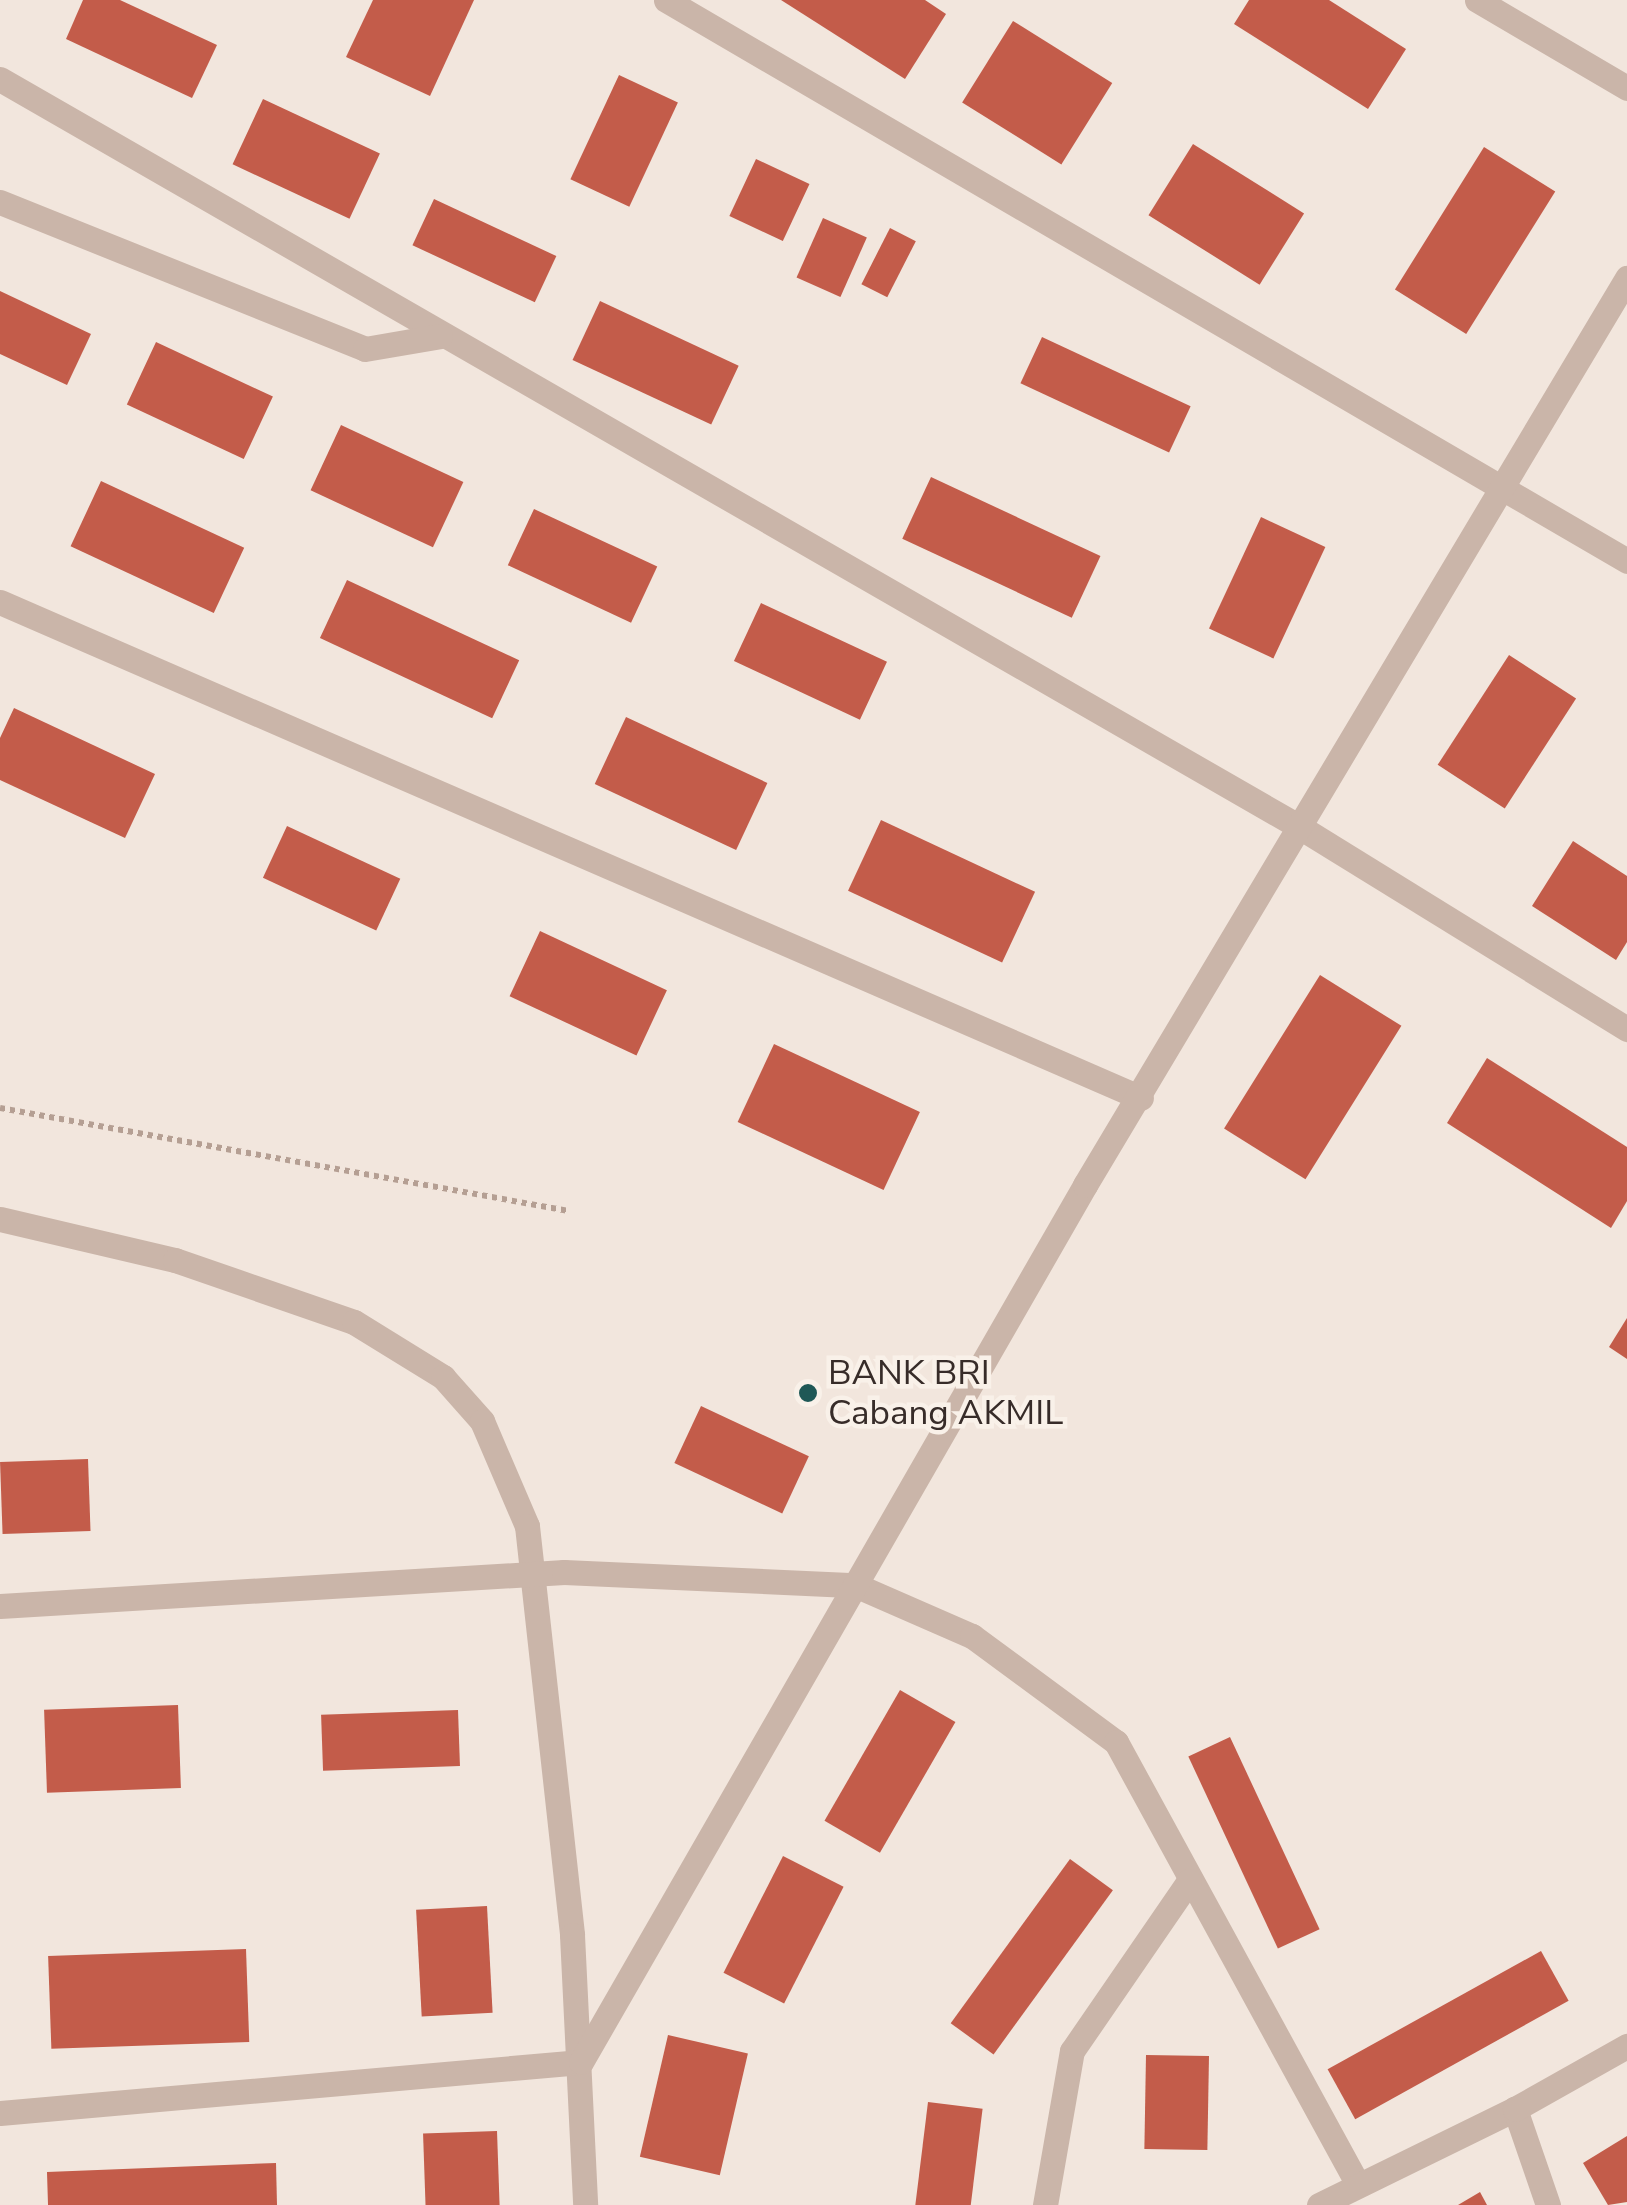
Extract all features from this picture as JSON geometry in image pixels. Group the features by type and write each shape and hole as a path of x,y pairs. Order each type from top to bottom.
{"street":[{"path":"1477,0 1627,88"},
{"path":"682,4 1627,561"},
{"path":"0,79 440,336 1303,829 1627,1028"},
{"path":"0,202 364,349 440,336"},
{"path":"581,2062 1085,1185 1303,829 1498,488 1627,278"},
{"path":"0,602 1141,1098"},
{"path":"0,1220 176,1260 354,1322 443,1377 510,1472 530,1574 581,2062 585,2205"},
{"path":"0,1606 530,1574 855,1585 972,1636 1116,1742 1357,2184"},
{"path":"1046,2205 1072,2051 1189,1881"},
{"path":"1318,2205 1515,2109 1627,2046"},
{"path":"0,2113 581,2062"},
{"path":"1515,2109 1548,2205"}],"path":[{"path":"0,1108 568,1211"}],"building":[{"path":"83,0 120,0 217,45 192,98 66,39"},
{"path":"373,0 474,0 430,96 346,57"},
{"path":"781,0 925,0 946,14 905,79"},
{"path":"1249,0 1329,0 1406,49 1368,109 1234,24"},
{"path":"1013,21 1112,83 1061,164 962,102"},
{"path":"619,75 678,102 629,207 570,179"},
{"path":"263,99 380,154 349,219 233,164"},
{"path":"1193,144 1304,213 1260,285 1148,215"},
{"path":"1484,147 1555,192 1466,334 1395,289"},
{"path":"756,159 809,184 783,241 729,216"},
{"path":"434,199 556,256 535,302 412,245"},
{"path":"823,218 867,238 840,297 797,277"},
{"path":"890,228 916,241 887,297 861,284"},
{"path":"0,291 91,334 67,385 0,354"},
{"path":"600,301 739,366 711,425 573,360"},
{"path":"1042,337 1191,406 1169,453 1020,383"},
{"path":"156,342 273,397 244,459 127,405"},
{"path":"341,425 463,482 433,547 311,490"},
{"path":"931,477 1100,556 1072,618 902,539"},
{"path":"101,481 244,548 214,613 71,546"},
{"path":"534,509 657,566 631,623 508,565"},
{"path":"1261,517 1325,547 1273,658 1209,628"},
{"path":"347,580 519,660 492,718 320,638"},
{"path":"761,603 887,662 860,720 734,661"},
{"path":"1509,655 1576,699 1505,808 1438,765"},
{"path":"14,708 155,774 125,838 0,780 0,738"},
{"path":"626,717 767,783 736,850 595,784"},
{"path":"881,820 1035,892 1002,963 848,891"},
{"path":"287,826 400,879 376,930 263,878"},
{"path":"1573,841 1627,876 1627,942 1616,960 1532,906"},
{"path":"540,931 667,990 636,1055 510,996"},
{"path":"1320,975 1401,1026 1305,1179 1224,1128"},
{"path":"774,1044 920,1112 884,1190 738,1122"},
{"path":"1487,1058 1627,1147 1627,1201 1611,1228 1447,1123"},
{"path":"1627,1318 1627,1359 1609,1347"},
{"path":"701,1406 809,1456 782,1513 674,1463"},
{"path":"88,1459 91,1531 3,1534 0,1462"},
{"path":"900,1690 955,1722 880,1853 824,1821"},
{"path":"178,1705 181,1788 47,1793 44,1710"},
{"path":"458,1710 460,1766 323,1771 321,1715"},
{"path":"1230,1737 1320,1929 1278,1949 1188,1756"},
{"path":"783,1856 844,1887 784,2004 724,1973"},
{"path":"1070,1859 1113,1890 994,2054 951,2023"},
{"path":"487,1906 493,2013 422,2017 416,1910"},
{"path":"246,1949 249,2042 51,2049 48,1956"},
{"path":"1541,1951 1569,2001 1355,2119 1328,2069"},
{"path":"668,2035 748,2053 720,2175 640,2157"},
{"path":"1146,2055 1209,2056 1207,2150 1144,2149"},
{"path":"928,2102 983,2109 971,2205 915,2205"},
{"path":"497,2131 500,2205 426,2205 423,2134"},
{"path":"1627,2136 1627,2202 1608,2205 1583,2163"},
{"path":"276,2163 277,2205 48,2205 47,2172"},
{"path":"1480,2192 1487,2205 1458,2205"}],"place":[{"name":"BANK BRI Cabang AKMIL","path":"808,1393"}]}
